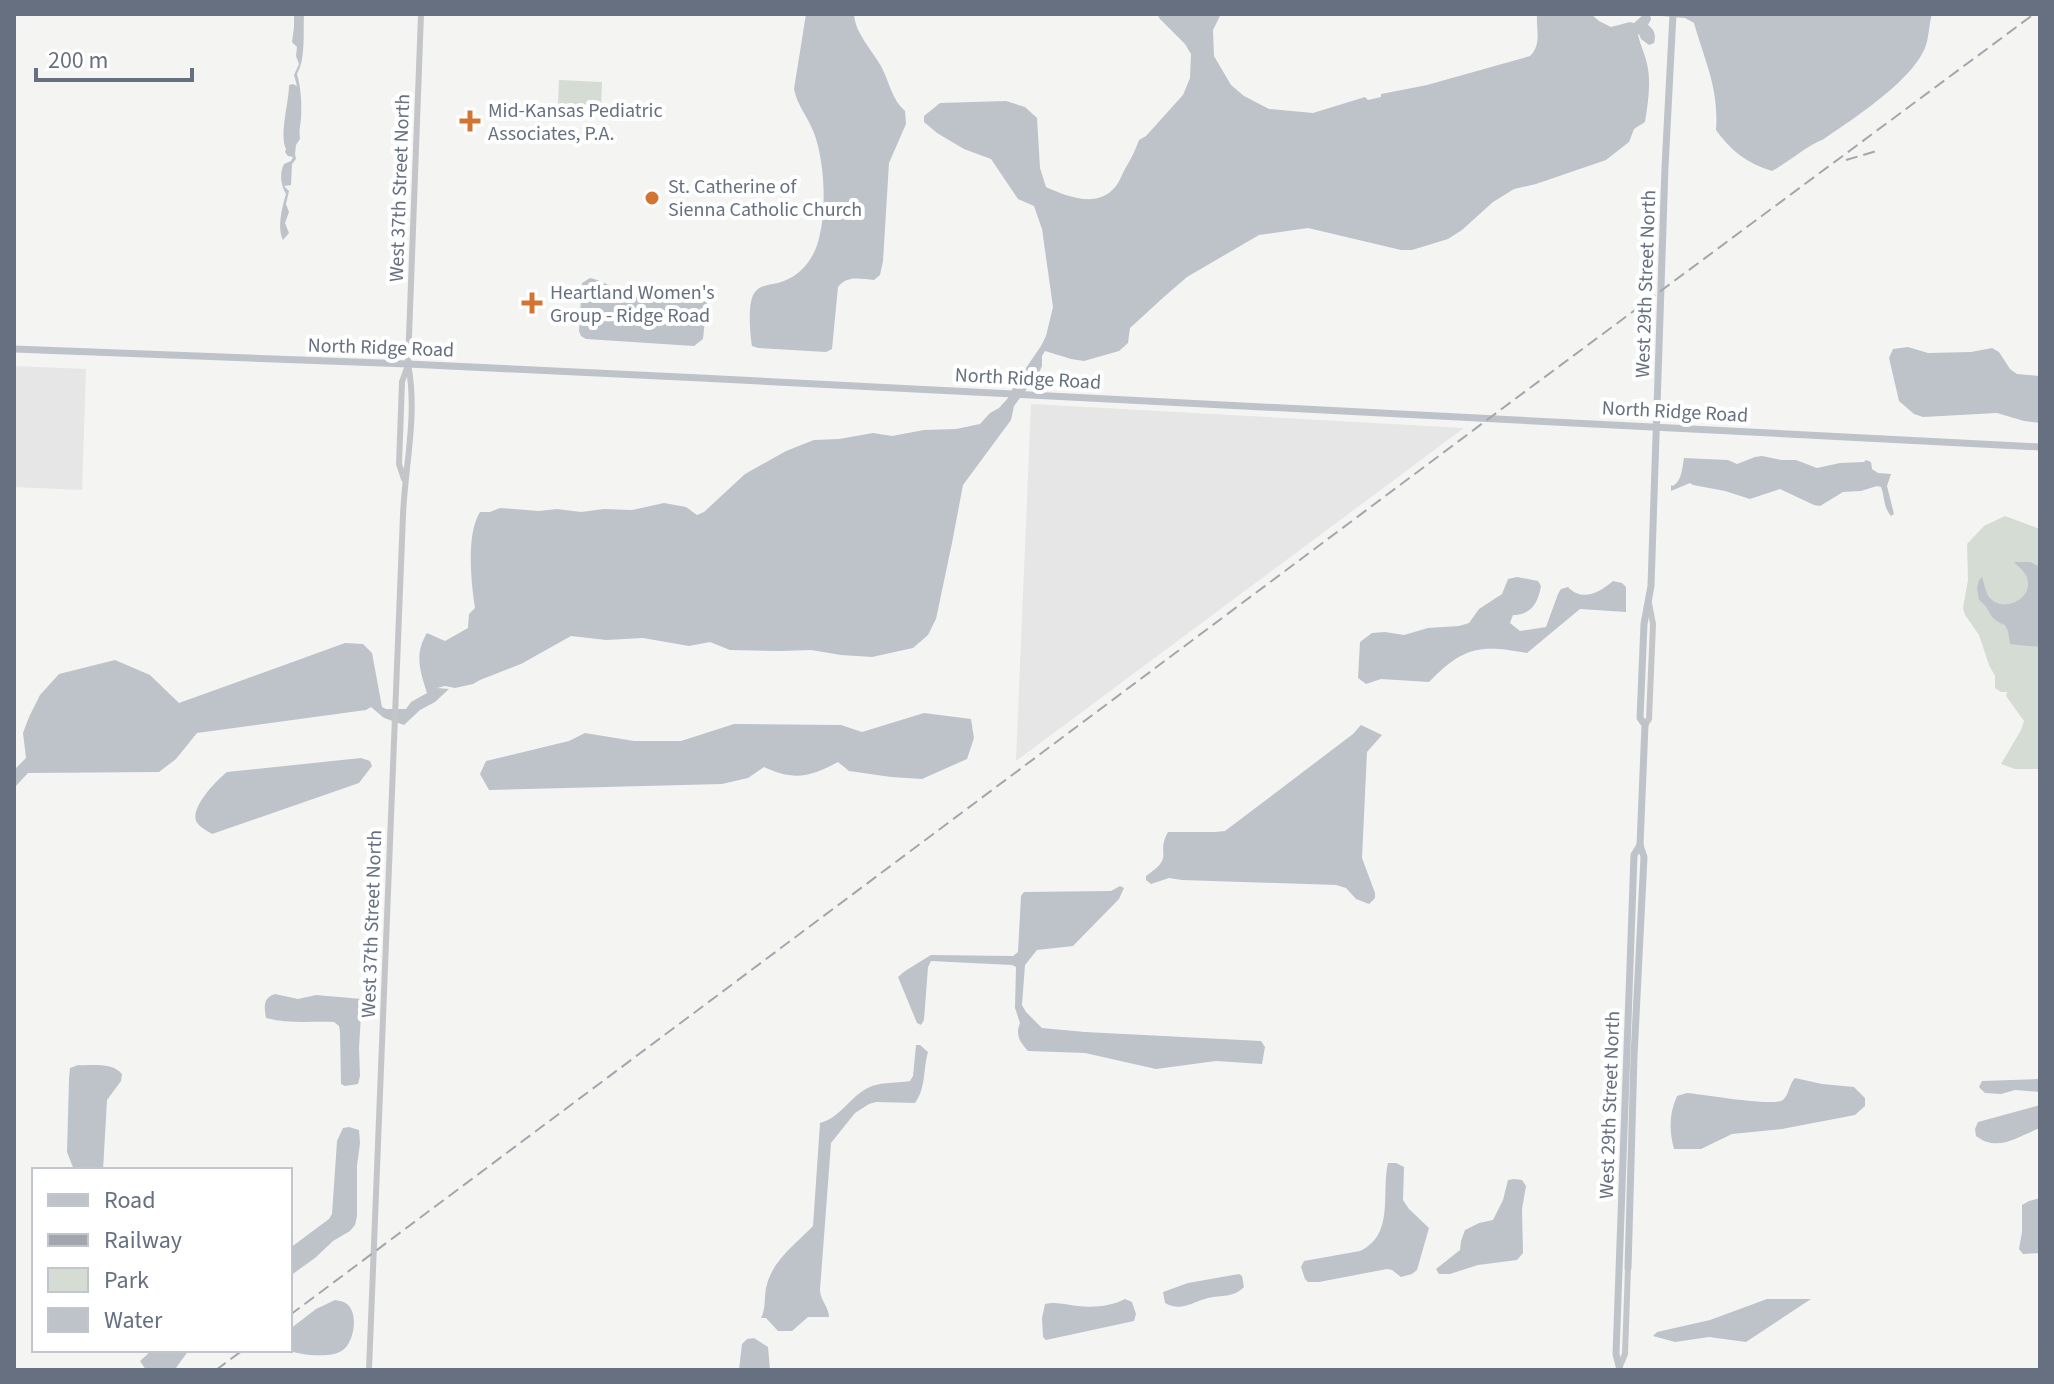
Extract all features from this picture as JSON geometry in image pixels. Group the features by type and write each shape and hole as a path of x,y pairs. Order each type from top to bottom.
{"main road":[{"name":"West 29th Street North","path":"1620,1368 1616,1354 1635,968 1644,857 1640,845 1645,725 1640,718 1644,624 1652,571 1673,14"},
{"name":"North Ridge Road","path":"14,349 408,364 1030,394 2040,447"},
{"name":"West 29th Street North","path":"1628,1268 1635,968"}],"street":[{"name":"West 37th Street North","path":"369,1370 404,479 409,464 412,382 408,364 421,14"},
{"name":"West 29th Street North","path":"1620,1368 1625,1354 1628,1268"}],"shaded area":[{"path":"14,366 86,369 82,490 14,487"},
{"path":"1031,404 1464,428 1016,761"}],"green space":[{"path":"559,80 602,82 601,109 558,106"},
{"path":"2005,516 2040,529 2040,769 2015,769 2001,764 2024,721 2006,696 2007,692 1995,688 1995,676 1979,635 1963,608 1968,580 1967,544 1984,526"}],"water":[{"path":"294,14 304,14 303,53 297,74 300,139 292,164 291,185 284,186 289,191 286,204 289,212 285,223 289,233 283,240 280,224 286,194 282,183 282,171 284,164 293,157 285,152 284,127 289,85 297,86 294,75 299,64 297,47 292,42"},
{"path":"806,14 854,14 861,35 905,111 906,124 889,163 880,275 874,280 850,279 838,287 832,349 826,352 752,346 750,326 752,296 762,287 786,280 804,268 821,230 824,202 821,158 814,133 794,89"},
{"path":"1157,14 1221,14 1213,30 1214,56 1231,85 1269,109 1313,113 1530,56 1537,42 1537,14 1591,14 1611,27 1634,23 1644,14 1932,14 1920,58 1897,84 1851,121 1772,171 1740,155 1716,130 1713,88 1694,23 1685,18 1650,15 1648,25 1654,33 1654,43 1649,45 1638,35 1649,75 1645,122 1634,129 1629,142 1606,160 1514,189 1448,239 1412,250 1308,228 1259,235 1187,277 1130,328 1128,343 1119,351 1084,361 1045,351 1039,373 1014,406 1011,420 963,485 936,619 928,635 913,648 872,657 811,650 730,650 710,642 689,646 643,638 606,640 571,636 521,664 473,684 437,688 449,689 404,725 384,718 371,707 197,733 176,759 159,772 28,773 14,788 14,770 26,758 23,733 40,695 59,674 115,660 150,675 179,703 345,643 363,644 372,653 382,707 406,709 411,702 427,693 419,655 427,633 445,641 468,628 469,614 475,608 471,545 480,512 500,508 581,512 632,510 664,503 686,507 697,515 745,474 786,451 814,440 873,433 892,436 980,424 1008,398 1046,336 1053,307 1042,229 1034,206 1018,199 991,159 964,149 937,133 924,122 924,116 940,103 1006,101 1025,107 1037,118 1040,168 1046,187 1082,199 1101,197 1116,186 1139,140 1183,95 1190,78 1191,54"},
{"path":"590,278 640,295 671,293 702,285 707,301 703,339 694,346 586,339 579,331 582,283"},
{"path":"1908,347 1928,353 1992,348 1999,352 2017,374 2040,376 2040,423 1997,413 1923,417 1914,414 1899,401 1889,358 1893,349"},
{"path":"1762,456 1796,460 1817,468 1866,460 1871,462 1872,469 1878,473 1891,474 1887,486 1894,514 1891,516 1888,513 1881,487 1877,486 1843,492 1820,506 1780,489 1750,499 1690,483 1671,491 1671,485 1676,484 1680,477 1684,458 1728,460 1737,464"},
{"path":"2014,562 2030,562 2040,567 2040,647 2010,644 2005,625 1995,620 1979,600 1977,588 1982,577 1988,595 1997,603 2010,604 2021,599 2028,582"},
{"path":"1517,577 1538,581 1541,586 1533,607 1525,613 1513,615 1510,623 1520,631 1546,627 1558,594 1568,587 1585,595 1613,581 1622,583 1626,587 1626,612 1580,609 1527,653 1496,649 1473,651 1452,661 1429,682 1381,679 1366,684 1358,678 1360,642 1372,633 1404,635 1428,628 1469,623 1479,609 1502,594 1508,579"},
{"path":"924,713 971,719 974,738 967,759 922,779 849,771 838,762 810,774 793,776 764,767 748,778 722,784 489,790 480,774 486,761 569,741 585,733 634,741 681,741 734,724 841,725 862,732"},
{"path":"1361,725 1382,735 1367,752 1362,858 1375,893 1369,904 1336,885 1169,878 1151,884 1146,880 1146,876 1163,859 1168,832 1225,831"},
{"path":"361,758 370,761 372,766 359,783 212,834 196,821 195,815 201,801 227,772"},
{"path":"1120,886 1124,888 1119,899 1073,946 1037,950 1025,965 1022,1005 1026,1012 1042,1028 1261,1041 1265,1047 1262,1064 1216,1061 1156,1069 1085,1053 1028,1051 1018,1035 1016,967 1012,965 931,961 924,1020 921,1025 917,1023 898,977 905,971 931,955 1013,956 1018,952 1021,896 1024,892 1111,891"},
{"path":"275,994 298,999 316,995 362,999 358,1084 341,1084 339,1026 334,1022 291,1022 266,1018 265,1003"},
{"path":"916,1045 928,1052 923,1085 915,1103 869,1104 855,1113 831,1143 820,1290 829,1317 808,1317 792,1331 778,1331 766,1318 761,1318 766,1288 779,1261 813,1226 820,1123 834,1116 872,1086 910,1081"},
{"path":"78,1065 108,1066 122,1074 121,1081 107,1100 103,1168 73,1168 67,1152 70,1068"},
{"path":"1795,1078 1854,1087 1865,1098 1865,1106 1855,1115 1782,1129 1732,1134 1701,1149 1674,1149 1671,1122 1677,1096 1687,1093 1777,1102 1785,1098"},
{"path":"2040,1079 2040,1092 2015,1090 2001,1094 1985,1093 1979,1087 1982,1081"},
{"path":"2040,1105 2040,1128 2000,1143 1984,1141 1976,1136 1978,1122"},
{"path":"343,1128 359,1130 355,1225 292,1275 292,1247 332,1214 337,1141"},
{"path":"1388,1163 1404,1167 1403,1200 1429,1228 1417,1270 1401,1277 1387,1269 1308,1282 1301,1267 1304,1261 1360,1251 1378,1235 1384,1212"},
{"path":"1508,1180 1522,1180 1526,1186 1522,1209 1523,1253 1517,1260 1439,1274 1436,1269 1460,1250 1465,1230 1493,1220"},
{"path":"2040,1198 2040,1253 2023,1254 2019,1249 2022,1205"},
{"path":"1239,1274 1244,1287 1236,1293 1181,1306 1165,1303 1163,1292 1188,1283"},
{"path":"1125,1299 1132,1302 1136,1314 1134,1321 1046,1340 1043,1337 1045,1304 1096,1307"},
{"path":"1767,1299 1811,1299 1746,1342 1709,1337 1675,1342 1653,1336 1657,1332 1710,1320"},
{"path":"335,1300 351,1309 354,1328 347,1346 338,1353 307,1355 292,1351 292,1327 316,1309"},
{"path":"754,1338 768,1347 770,1370 739,1370 742,1344"},
{"path":"150,1352 188,1352 176,1368 146,1370 140,1361"}],"railway":[{"path":"292,1314 2034,14"},
{"path":"1846,160 1880,150"},
{"path":"216,1370 240,1352"}],"place":[{"name":"Mid-Kansas Pediatric Associates, P.A.","path":"470,121"},
{"name":"St. Catherine of Sienna Catholic Church","path":"652,198"},
{"name":"Heartland Women's Group - Ridge Road","path":"532,303"}]}
